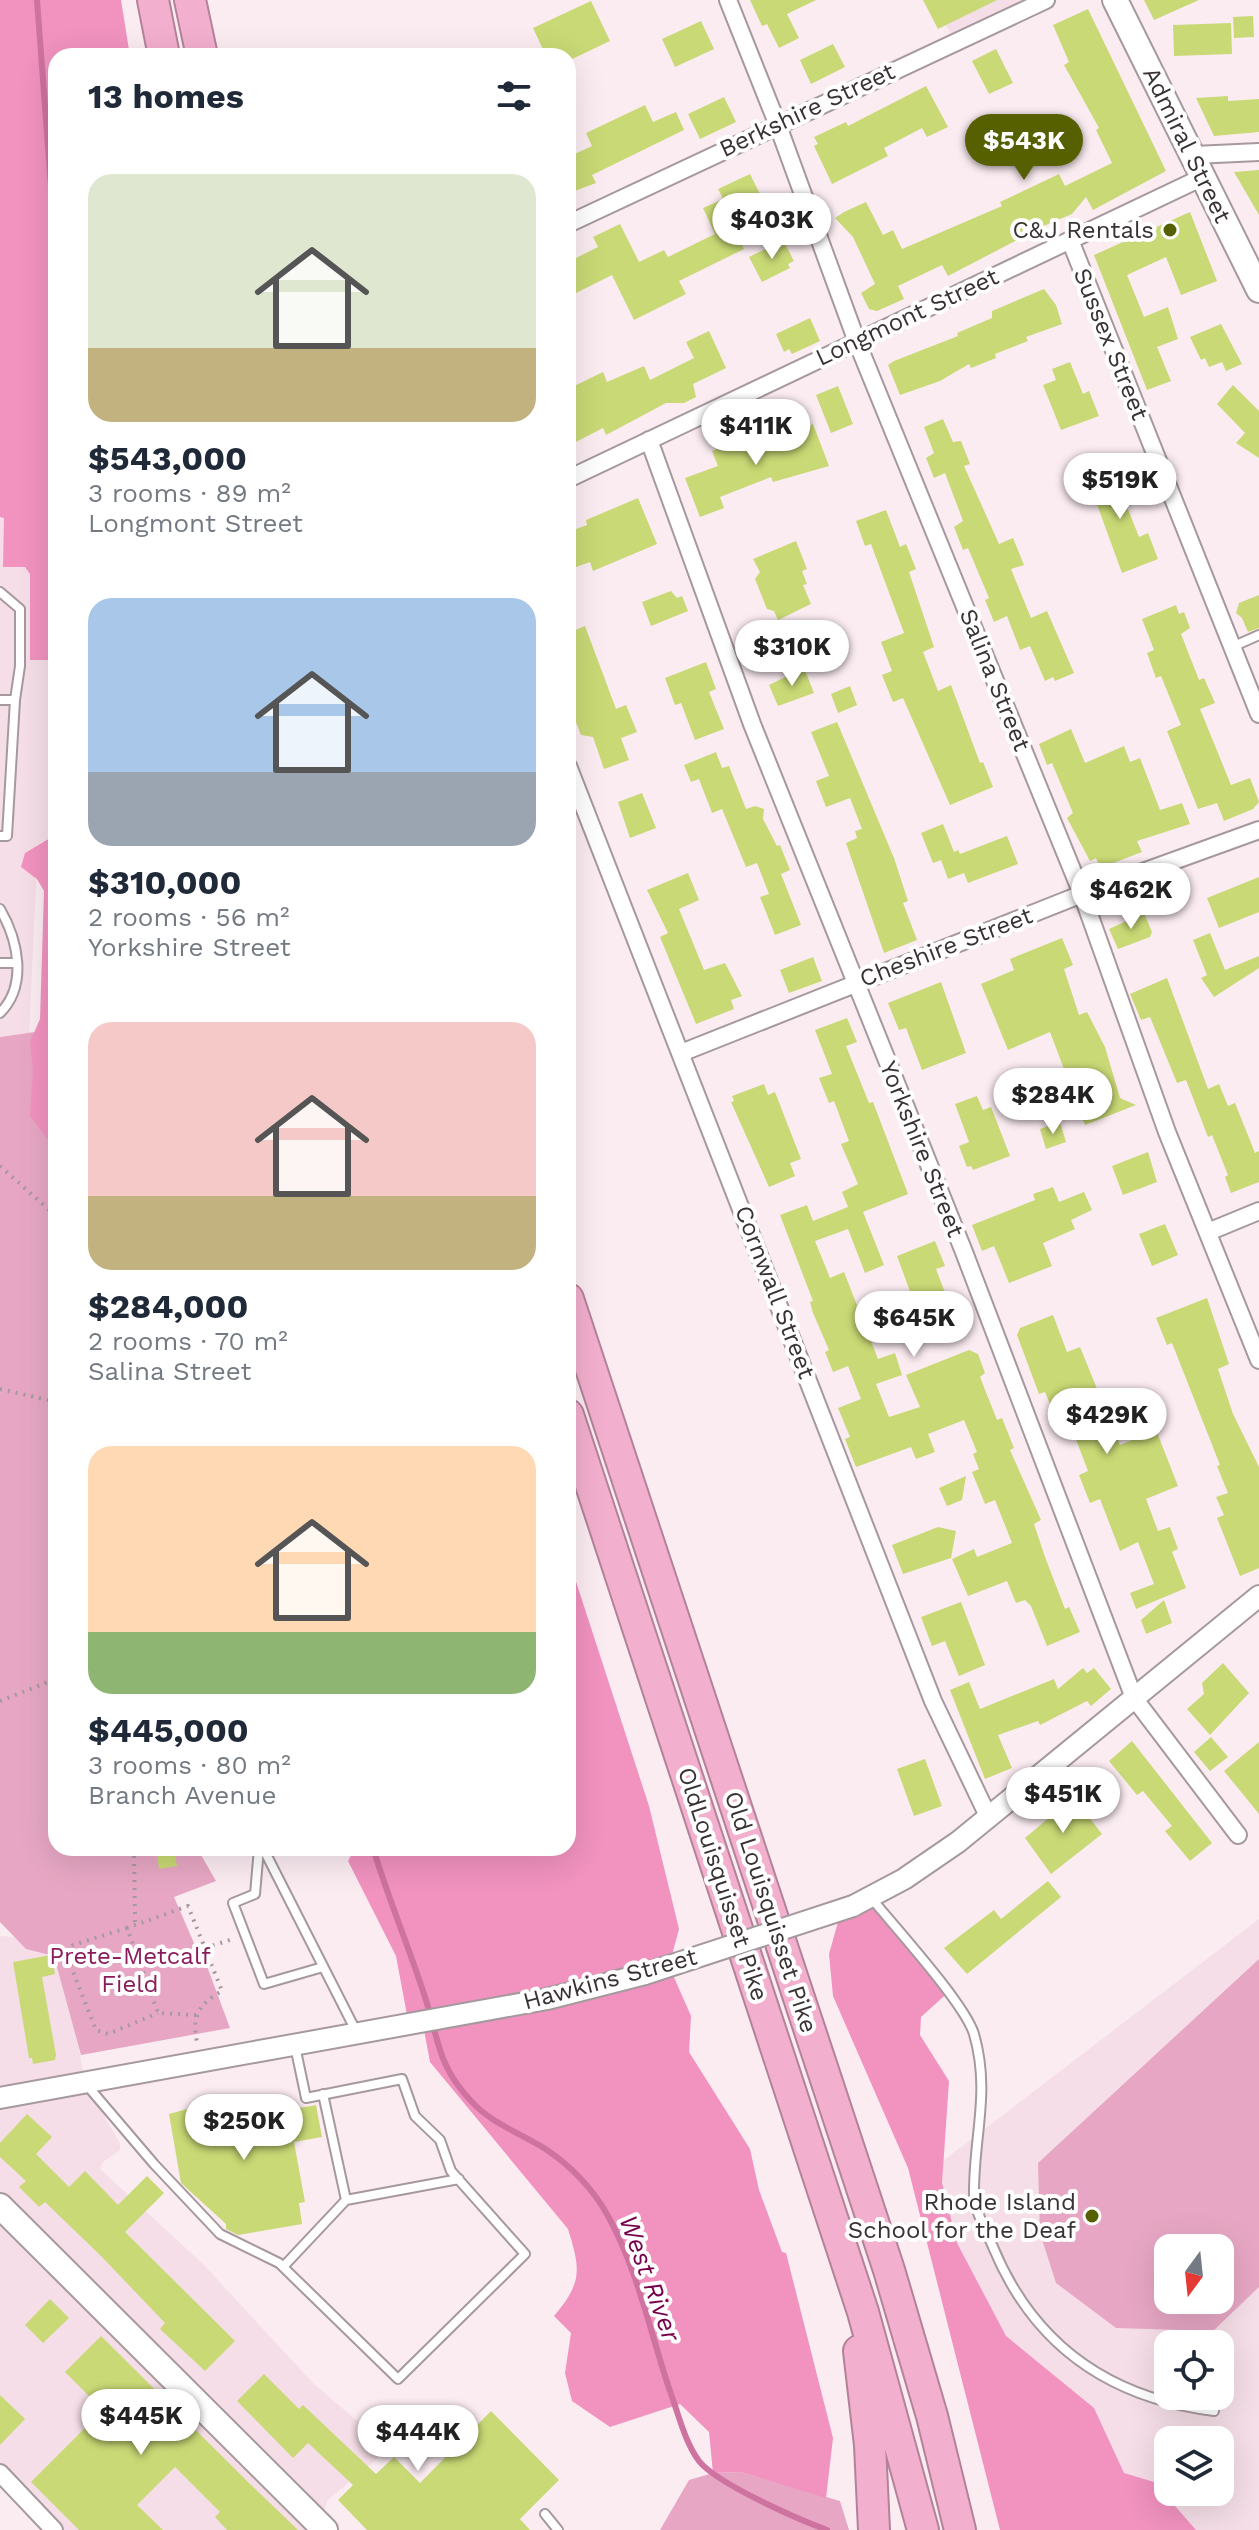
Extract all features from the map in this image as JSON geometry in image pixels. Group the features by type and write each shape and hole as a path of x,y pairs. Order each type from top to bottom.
{"highway":[{"path":"153,0 162,48"},
{"path":"190,0 200,48"},
{"name":"Old Louisquisset Pike","path":"576,1323 889,2270 929,2404 960,2530"},
{"name":"OldLouisquisset Pike","path":"576,1439 848,2266"},
{"path":"848,2266 868,2418 874,2530"},
{"path":"848,2266 923,2530"}],"main road":[{"name":"Admiral Street","path":"1115,0 1259,290"},
{"path":"0,2206 325,2530"}],"street":[{"name":"Salina Street","path":"728,0 777,123 857,342 1082,894 1167,1132 1259,1360"},
{"name":"Berkshire Street","path":"576,220 777,123 1046,0"},
{"path":"1198,166 1259,152"},
{"name":"Longmont Street","path":"576,475 1070,240 1198,166"},
{"name":"Sussex Street","path":"1070,240 1259,714"},
{"name":"Yorkshire Street","path":"649,440 752,724 1045,1458 1134,1698 1238,1835"},
{"name":"Cornwall Street","path":"576,786 933,1701 988,1816"},
{"name":"Cheshire Street","path":"681,1053 1082,894 1259,830"},
{"path":"1208,1232 1259,1211"},
{"name":"Hawkins Street","path":"0,2098 581,1991 645,1974 862,1901 904,1879 988,1816 1259,1596"},
{"path":"0,2473 54,2530"}],"lane":[{"path":"0,592 20,609 20,666 7,836 0,836"},
{"path":"1232,647 1259,635"},
{"path":"0,700 15,700"},
{"path":"0,909 12,930 17,963 15,992 0,1013"},
{"path":"0,963 17,963"},
{"path":"260,1856 255,1894 233,1903 264,1984 323,1967"},
{"path":"265,1856 357,2033"},
{"path":"862,1901 973,2030 984,2075 974,2200 1006,2278 1049,2335 1080,2363 1114,2384 1168,2405 1214,2411"},
{"path":"84,2083 220,2234 283,2267 398,2379 525,2254 451,2171 440,2140 415,2116 402,2079 306,2098 295,2045"},
{"path":"323,2094 346,2200"},
{"path":"283,2267 346,2200 459,2179"},
{"path":"545,2514 558,2530"}],"path":[{"path":"0,1166 48,1209"},
{"path":"0,1389 48,1400"},
{"path":"0,1701 48,1682"},
{"path":"134,1856 135,1923"},
{"path":"196,2015 158,2013 108,2034 101,2034 96,2030 66,1954 73,1945 188,1906 222,1991 202,2002 196,2015 195,2034 200,2062"},
{"path":"127,1928 158,2013"},
{"path":"205,1948 245,1934"}],"shaded area":[{"path":"0,0 121,0 129,48 48,48 48,660 30,660 30,574 25,567 3,567 4,518 0,517"},
{"path":"932,0 1036,0 952,36"},
{"path":"0,517 4,517 31,574 30,659 48,660 48,839 25,853 37,866 29,1033 0,1037"},
{"path":"48,839 48,1140 30,1116 33,1071 30,1042 40,1019 44,891 37,879 21,867 25,853"},
{"path":"576,1582 649,1806 679,1929 669,1966 691,2016 689,2052 750,2149 759,2190 782,2252 786,2253 833,2438 826,2498 741,2472 713,2473 709,2432 680,2404 610,2427 572,2401 565,2373 571,2333 554,2316 570,2294 576,2276 577,2266 568,2229 430,2062 422,2019 407,2015 396,1956 348,1861 351,1856 576,1856"},
{"path":"872,1902 953,1988 921,2017 920,2035 949,2081 942,2183 957,2243 1006,2336 1094,2408 1124,2473 1154,2482 1154,2506 1175,2506 1196,2530 1000,2530 908,2168 833,1996 829,1954 840,1915"},
{"name":"Rhode Island School for the Deaf","path":"1259,1919 1259,2530 1037,2530 914,2183"},
{"path":"0,1936 45,1939 61,1946 83,2072 98,2076 105,2118 120,2143 120,2150 103,2162 100,2169 203,2264 314,2384 382,2442 392,2446 328,2500 319,2524 310,2530 51,2530 0,2477"}],"green space":[{"name":"Prete-Metcalf Field","path":"48,1030 48,1856 202,1856 216,1881 174,1897 197,1950 201,1950 230,2028 81,2055 54,1956 26,1949 0,1922 0,1037"},
{"path":"1259,1959 1259,2287 1234,2311 1234,2234 1154,2234 1154,2314 1231,2314 1214,2330 1116,2328 1056,2283 1040,2233 1038,2163"},
{"path":"741,2472 840,2501 849,2530 660,2530 689,2480 713,2473"}],"building":[{"path":"750,0 816,0 787,14 799,38 779,48 767,24 762,26"},
{"path":"923,0 997,0 938,29"},
{"path":"1144,0 1199,0 1154,20"},
{"path":"591,1 610,41 576,57 576,48 542,48 533,28"},
{"path":"1088,9 1166,171 1093,210 1086,197 1072,214 1034,230 1036,235 1021,242 1019,239 948,276 942,265 898,286 904,299 877,311 869,309 861,293 875,284 853,237 835,218 844,212 866,202 883,235 893,230 902,249 1002,206 1000,202 1059,174 1065,186 1112,163 1096,130 1099,128 1064,65 1069,62 1053,25"},
{"path":"1253,16 1254,37 1234,38 1233,17"},
{"path":"701,21 714,49 675,67 662,39"},
{"path":"1231,23 1232,54 1174,56 1173,25"},
{"path":"833,44 845,67 811,84 800,60"},
{"path":"996,49 1013,83 989,94 972,61"},
{"path":"926,86 948,127 927,137 922,128 884,148 888,156 832,184 814,146 818,144 814,137 846,122 848,126"},
{"path":"1228,96 1228,101 1259,99 1259,132 1214,136 1196,98"},
{"path":"724,97 736,122 700,139 688,114"},
{"path":"645,105 653,122 676,112 684,130 592,175 596,183 576,190 576,153 592,146 586,133"},
{"path":"1259,170 1259,215 1234,172"},
{"path":"750,174 761,196 730,212 718,189"},
{"path":"721,200 744,249 679,281 686,294 634,320 612,275 576,293 576,258 598,247 593,237 620,224 639,262 664,250 668,257 715,234 703,208"},
{"path":"1190,212 1217,281 1181,295 1166,257 1127,275 1144,317 1168,307 1178,339 1157,347 1171,381 1147,390 1094,255"},
{"path":"778,243 780,247 785,244 794,261 788,264 790,268 762,282 749,257"},
{"path":"1044,289 1056,305 1062,324 1026,337 1028,341 995,354 996,358 971,368 969,364 940,381 900,395 888,365 958,336 957,333 992,318 992,311"},
{"path":"810,318 820,341 792,354 789,349 784,352 776,334"},
{"path":"1221,324 1242,364 1226,371 1222,362 1209,367 1205,358 1201,360 1190,337"},
{"path":"709,331 726,368 693,384 696,397 684,403 666,403 606,435 603,428 576,442 576,385 603,372 607,382 644,366 650,380 694,358 686,342"},
{"path":"1070,362 1083,394 1089,391 1099,416 1061,430 1043,385 1056,380 1052,369"},
{"path":"1233,385 1259,411 1259,458 1236,443 1245,433 1217,404"},
{"path":"838,386 853,424 831,433 816,395"},
{"path":"943,419 953,442 961,441 970,464 964,466 999,544 1013,538 1024,565 1011,569 1031,618 1047,611 1074,673 1055,681 1053,677 1045,681 1030,646 1020,650 1007,616 994,622 985,600 989,598 968,548 963,550 954,527 963,521 945,473 934,478 926,458 934,453 924,427"},
{"path":"813,424 829,466 773,482 771,477 720,497 724,508 700,517 685,478 718,466 712,451 738,441 742,451"},
{"path":"1117,465 1126,487 1120,489 1139,537 1148,533 1158,559 1122,573 1087,477"},
{"path":"638,498 657,544 593,571 590,562 576,567 576,529 587,525 586,520"},
{"path":"886,510 900,547 906,544 916,569 909,572 934,647 923,652 938,691 951,685 980,763 983,762 993,787 950,805 903,698 893,702 882,675 892,671 881,642 904,633 871,544 865,546 856,521"},
{"path":"796,541 807,569 802,571 807,584 803,585 811,604 778,620 774,611 767,609 755,579 760,572 753,559"},
{"path":"671,591 677,598 682,596 688,611 651,626 642,602"},
{"path":"1259,595 1259,628 1248,632 1242,618 1236,613 1239,603"},
{"path":"1176,605 1179,614 1184,612 1190,628 1181,634 1199,680 1204,678 1215,703 1200,709 1231,785 1250,778 1259,802 1253,809 1224,821 1217,803 1198,809 1167,731 1181,725 1161,676 1156,678 1147,653 1154,650 1142,619"},
{"path":"585,626 616,709 626,705 637,732 621,738 629,760 604,769 593,737 581,735 576,722 576,630"},
{"path":"706,662 716,689 709,692 724,729 695,740 681,703 675,705 665,678"},
{"path":"804,668 814,693 778,706 769,685"},
{"path":"850,686 857,705 838,713 831,694"},
{"path":"837,722 894,858 908,901 903,903 917,940 884,953 846,843 857,838 855,831 862,829 850,798 826,807 816,781 829,776 811,732"},
{"path":"1071,729 1085,763 1124,746 1130,762 1140,758 1160,810 1182,803 1190,824 1137,841 1142,852 1100,868 1096,858 1090,861 1067,818 1073,813 1052,763 1047,765 1039,744"},
{"path":"716,752 722,768 729,766 746,809 755,806 764,809 763,819 777,846 780,845 790,870 781,874 801,925 775,935 760,897 769,894 757,863 746,867 722,809 712,813 699,779 691,782 684,765"},
{"path":"642,793 656,828 630,838 618,802"},
{"path":"943,824 954,852 958,850 960,854 1007,836 1018,864 968,883 964,873 948,879 941,860 933,863 921,833"},
{"path":"688,873 699,900 679,909 704,970 725,963 742,996 731,1000 734,1009 696,1024 660,937 668,933 647,890"},
{"path":"1259,877 1259,912 1219,928 1207,898"},
{"path":"1144,913 1152,932 1150,937 1118,949 1109,929"},
{"path":"1210,933 1225,970 1259,956 1259,968 1214,997 1201,978 1207,975 1193,940"},
{"path":"1062,938 1073,965 1064,969 1079,1015 1087,1012 1105,1047 1120,1098 1136,1105 1085,1125 1050,1032 1008,1050 981,984 1014,970 1010,959"},
{"path":"813,957 822,981 789,993 780,970"},
{"path":"1167,978 1208,1089 1219,1084 1228,1106 1235,1103 1255,1153 1259,1151 1259,1182 1231,1193 1225,1177 1228,1175 1212,1135 1208,1137 1186,1080 1177,1083 1150,1017 1141,1020 1130,994"},
{"path":"941,982 966,1053 922,1070 906,1028 899,1030 888,1003"},
{"path":"847,1018 857,1042 846,1046 869,1103 873,1102 908,1194 863,1212 884,1265 865,1273 848,1229 815,1241 830,1278 844,1272 878,1359 895,1353 902,1375 876,1384 889,1417 920,1407 906,1375 969,1350 978,1354 985,1373 980,1377 997,1420 1002,1418 1014,1448 1010,1450 1041,1520 1034,1524 1045,1557 1065,1609 1069,1607 1080,1632 1047,1646 1031,1606 1025,1600 1016,1603 1007,1581 968,1596 952,1559 974,1549 977,1557 1012,1543 995,1500 985,1504 972,1472 979,1469 973,1454 977,1452 964,1420 928,1434 935,1452 916,1459 911,1447 856,1467 845,1439 850,1437 838,1408 861,1399 848,1366 833,1372 825,1352 829,1350 813,1313 810,1302 813,1301 780,1215 807,1205 813,1221 848,1207 842,1192 858,1184 841,1144 849,1141 834,1101 829,1103 819,1078 832,1074 815,1030"},
{"path":"764,1084 768,1095 775,1092 801,1159 790,1163 795,1176 769,1187 731,1102 734,1101 732,1096"},
{"path":"977,1096 983,1110 991,1107 1010,1156 973,1170 971,1166 967,1167 959,1146 969,1142 955,1104"},
{"path":"1060,1122 1066,1142 1046,1149 1040,1129"},
{"path":"1148,1152 1157,1182 1123,1195 1112,1166"},
{"path":"1053,1187 1059,1202 1084,1192 1092,1210 1071,1220 1075,1229 1043,1243 1052,1266 1009,1283 994,1246 982,1251 972,1225 1035,1200 1033,1194"},
{"path":"1165,1224 1178,1255 1152,1266 1139,1234"},
{"path":"935,1241 945,1266 936,1269 950,1306 909,1322 900,1298 911,1294 897,1256"},
{"path":"1207,1298 1229,1364 1218,1369 1233,1414 1259,1467 1259,1568 1240,1576 1217,1518 1224,1515 1216,1497 1228,1493 1217,1466 1220,1465 1172,1343 1167,1345 1156,1318"},
{"path":"1053,1315 1067,1352 1080,1347 1120,1445 1156,1430 1178,1486 1146,1499 1158,1531 1170,1527 1178,1549 1172,1552 1186,1588 1136,1609 1130,1593 1154,1584 1138,1542 1120,1551 1100,1499 1090,1503 1079,1475 1088,1471 1072,1429 1062,1433 1045,1392 1039,1394 1017,1335 1020,1328"},
{"path":"966,1476 962,1500 947,1506 939,1488"},
{"path":"938,1527 956,1531 951,1558 903,1574 892,1545"},
{"path":"1164,1600 1172,1623 1146,1634 1141,1620"},
{"path":"961,1602 985,1665 959,1676 945,1641 932,1646 921,1617"},
{"path":"1223,1663 1249,1693 1210,1735 1187,1709 1204,1694 1202,1683"},
{"path":"1083,1668 1087,1673 1094,1668 1111,1689 1091,1706 1087,1701 1040,1725 1038,1721 998,1735 1012,1768 985,1779 950,1690 969,1682 980,1709 1054,1679 1058,1689"},
{"path":"1211,1737 1228,1757 1210,1771 1194,1752"},
{"path":"1132,1741 1212,1843 1190,1861 1165,1831 1172,1826 1143,1791 1137,1795 1109,1761"},
{"path":"1259,1742 1259,1814 1224,1771"},
{"path":"925,1759 942,1806 914,1816 897,1769"},
{"path":"1077,1794 1084,1811 1102,1834 1051,1874 1025,1838"},
{"path":"157,1856 175,1856 177,1866 159,1869"},
{"path":"1048,1881 1061,1897 967,1974 944,1948 994,1910 1001,1919"},
{"path":"51,1955 55,1974 42,1977 56,2055 55,2060 33,2064 32,2058 29,2058 13,1962"},
{"path":"251,2099 253,2111 281,2106 282,2111 316,2105 322,2137 294,2142 305,2202 299,2203 302,2224 238,2235 226,2229 226,2224 181,2183 169,2114 220,2100 221,2105"},
{"path":"27,2114 52,2137 36,2154 69,2187 85,2171 118,2205 147,2176 164,2193 125,2232 235,2341 205,2371 160,2329 165,2323 101,2256 45,2202 39,2207 19,2187 26,2181 0,2157 0,2143"},
{"path":"50,2299 69,2318 43,2343 25,2325"},
{"path":"101,2336 298,2530 227,2530 215,2517 220,2512 175,2467 137,2505 163,2530 79,2530 31,2482 103,2410 65,2372"},
{"path":"264,2374 299,2409 303,2405 376,2474 394,2457 420,2483 491,2411 559,2480 520,2519 530,2530 367,2530 338,2500 353,2485 308,2443 293,2458 237,2401"},
{"path":"0,2395 25,2419 0,2445"}],"waterway":[{"name":"West River","path":"37,0 48,146"},
{"name":"West River","path":"376,1856 444,2061 471,2101 488,2116 565,2163 602,2206 628,2258 683,2429 699,2461 740,2490 827,2530"}],"place":[{"name":"C&J Rentals","path":"1170,230"},
{"name":"Rhode Island School for the Deaf","path":"1092,2216"}]}
